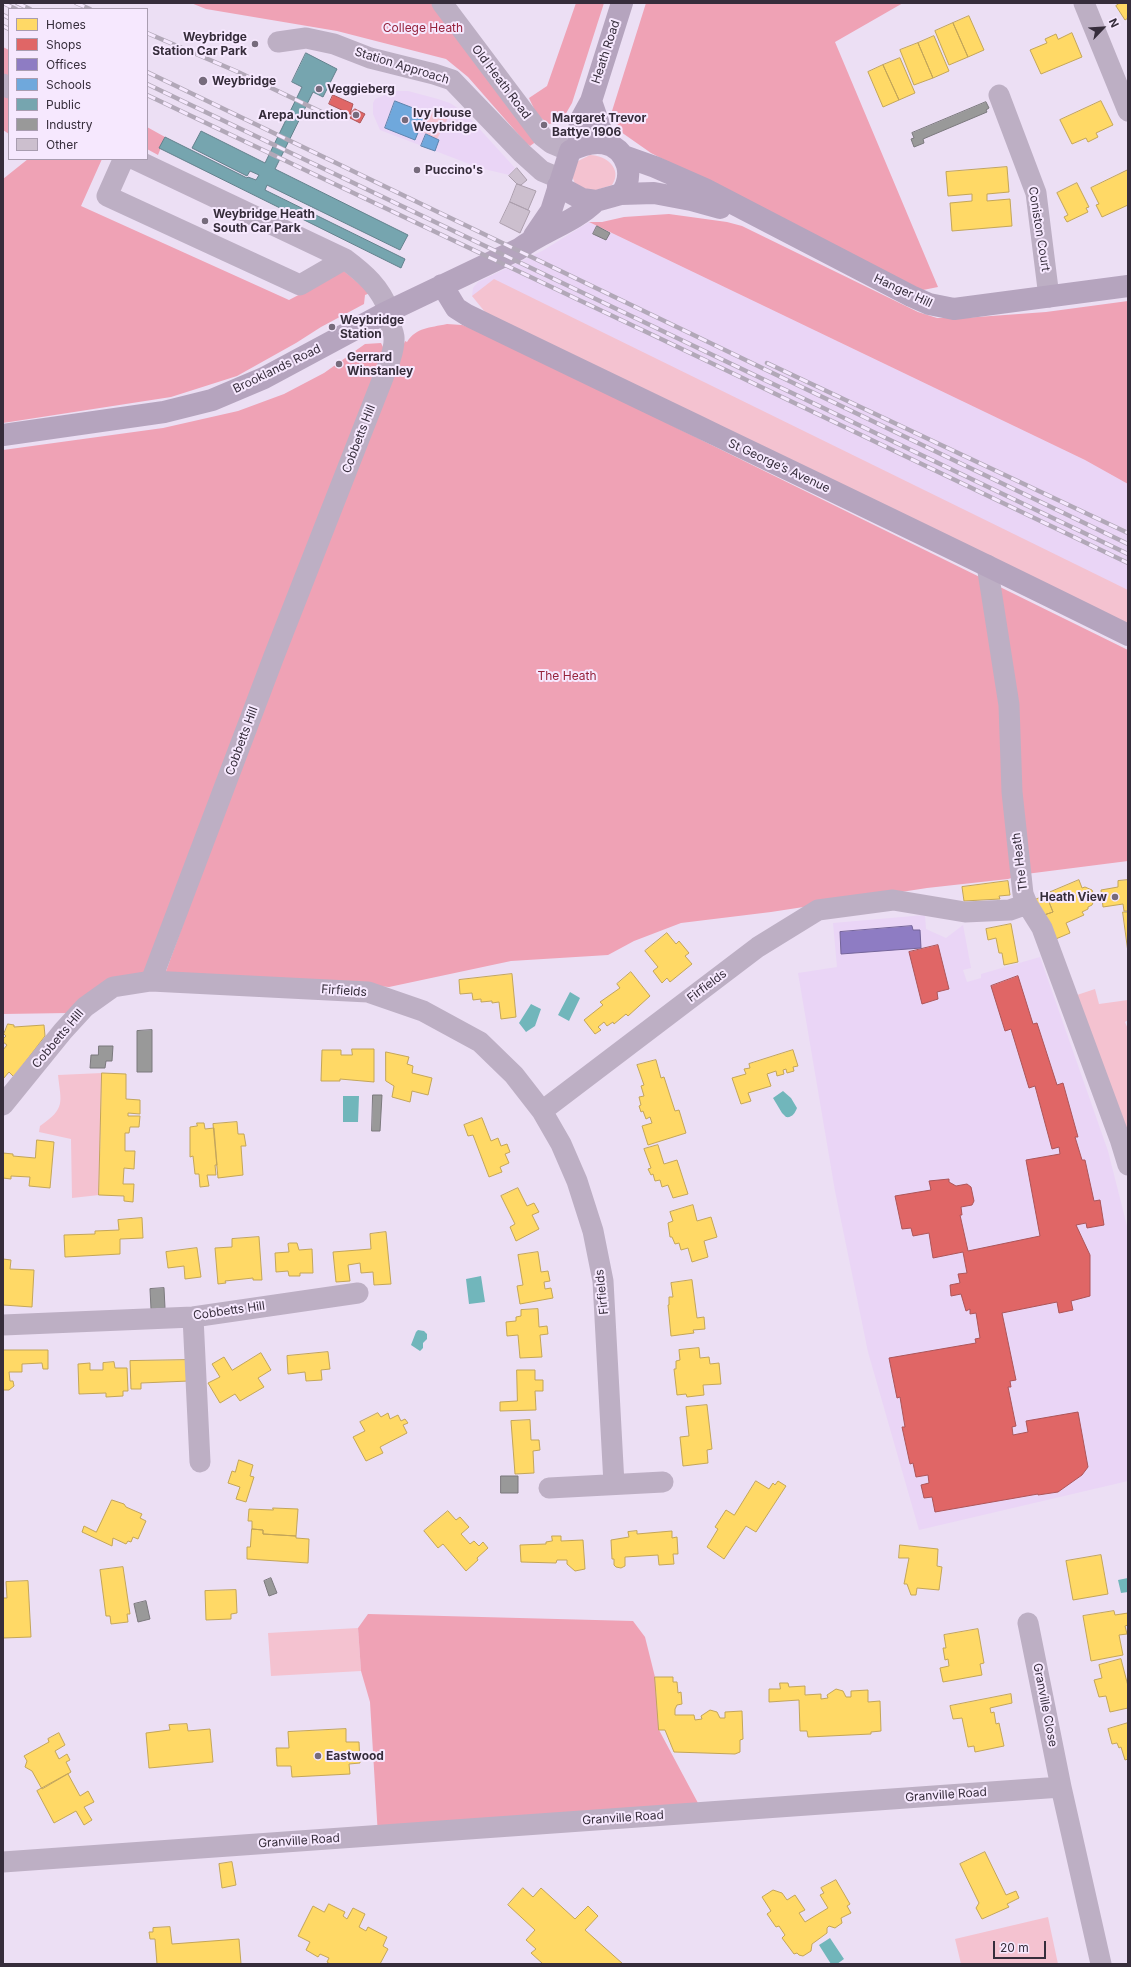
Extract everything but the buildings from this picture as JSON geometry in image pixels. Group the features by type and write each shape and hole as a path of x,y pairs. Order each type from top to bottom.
{"main road":[{"name":"Heath Road","path":"574,149 580,120 591,101 622,3"},
{"name":"Heath Road","path":"591,101 598,121 602,143"},
{"path":"531,240 540,230 551,211 559,183 574,149 593,143 602,143 618,150 624,156 628,170 628,181 627,187 621,194 596,201 582,199 559,183"},
{"name":"Hanger Hill","path":"624,156 654,166 705,189 762,220 911,296 941,307 954,309 982,307 1128,286"},
{"name":"Hanger Hill","path":"621,194 654,193 684,198 762,220"},
{"path":"531,240 585,212 596,201"},
{"name":"Brooklands Road","path":"3,436 164,412 212,400 264,378 387,312 470,271 519,249 531,240"},
{"name":"St George’s Avenue","path":"442,285 456,308 467,315 987,565 1128,635"}],"street":[{"name":"Old Heath Road","path":"442,3 542,136 551,143 574,149"},
{"path":"1084,3 1128,111"},
{"name":"Station Approach","path":"278,42 306,38 452,80 522,153 542,171 559,183"},
{"name":"Coniston Court","path":"1000,95 1036,193 1049,297"},
{"path":"123,160 107,196 300,285 345,259"},
{"name":"Cobbetts Hill","path":"3,1105 63,1031 85,1007 113,987 152,982 274,656 395,344 394,335 383,296 368,277 345,259 136,160"},
{"name":"The Heath","path":"987,565 1010,705 1012,792 1023,894 1027,904 1042,928 1120,1139 1128,1165"},
{"name":"Firfields","path":"542,1111 758,947 818,910 893,900 965,912 1010,910 1027,904"},
{"name":"Firfields","path":"152,982 368,992 423,1011 480,1042 514,1075 542,1111 561,1144 578,1181 593,1231 603,1281 614,1484"},
{"name":"Cobbetts Hill","path":"3,1325 193,1317 358,1293"},
{"path":"193,1317 200,1462"},
{"path":"549,1488 663,1482"},
{"name":"Granville Close","path":"1028,1623 1061,1787"},
{"path":"1061,1787 1101,1964"},
{"name":"Granville Road","path":"3,1862 1061,1787"}],"shaded area":[{"path":"396,91 408,91 450,103 465,113 515,168 509,175 480,168 380,130 373,114 373,103 375,99"},
{"path":"431,109 449,116 437,139 421,131"},
{"path":"590,155 602,157 614,168 615,179 612,185 590,192 577,189 572,176 576,162"},
{"path":"589,222 1085,460 1128,484 1128,626 485,312 472,296 473,288 478,282 542,251"},
{"path":"494,279 1128,590 1128,626 485,312 472,296"},
{"path":"925,915 926,929 946,938 963,925 971,968 963,970 967,982 981,978 981,974 1040,957 1108,1151 1128,1230 1128,1481 919,1530 868,1352 835,1191 798,973 837,967 833,923"},
{"path":"1095,989 1099,1004 1128,1000 1128,1020 1125,1022 1128,1029 1128,1135 1074,996"},
{"path":"570,992 580,998 569,1021 558,1015"},
{"path":"531,1004 541,1009 535,1026 526,1032 519,1023"},
{"path":"102,1073 99,1195 72,1198 71,1139 39,1132 40,1126 54,1114 60,1104 58,1075"},
{"path":"783,1091 791,1098 797,1108 790,1117 786,1117 782,1113 773,1098"},
{"path":"343,1096 359,1096 358,1122 343,1122"},
{"path":"481,1276 485,1302 469,1304 466,1279"},
{"path":"418,1330 424,1331 427,1334 427,1339 423,1343 423,1348 420,1351 411,1345"},
{"path":"1128,1578 1128,1592 1121,1593 1118,1580"},
{"path":"358,1628 361,1671 271,1676 268,1633"},
{"path":"1048,1917 1058,1964 961,1964 955,1939"},
{"path":"830,1938 844,1959 837,1964 831,1964 819,1945"}],"green space":[{"name":"College Heath","path":"191,3 434,3 537,141 530,146 526,143 468,77 446,59 337,31 206,9"},
{"path":"576,3 604,3 572,103 561,122 549,124 537,115 529,98 547,86"},
{"path":"646,3 903,3 835,42 938,287 923,290 916,289 651,153 621,132 612,111"},
{"path":"3,47 8,50 8,133 3,130"},
{"path":"148,128 165,137 158,155 148,150"},
{"path":"27,160 102,160 81,206 289,300 344,271 370,293 365,295 364,304 237,376 171,397 3,423 3,179"},
{"path":"669,214 727,222 742,226 918,312 937,318 964,318 1046,312 1128,301 1128,484 1085,460 589,222 602,222 624,217"},
{"name":"The Heath","path":"447,324 462,325 484,333 1128,650 1128,861 1026,874 1008,879 927,888 771,912 681,923 634,941 608,955 511,961 389,987 296,979 165,974 211,847 405,341 407,342 415,333 419,331 429,327"},
{"path":"381,343 384,349 148,979 68,1013 3,1014 3,450 163,428 238,411 284,394 324,373 365,344"},
{"path":"368,1614 633,1621 645,1637 655,1677 659,1730 706,1818 378,1836 370,1702 361,1671 358,1628"}],"railway":[{"path":"3,3 14,8"},
{"path":"17,3 28,8"},
{"path":"76,3 88,8"},
{"path":"3,15 8,18"},
{"path":"3,26 8,28"},
{"path":"148,33 238,72 334,118"},
{"path":"148,72 1128,544"},
{"path":"148,84 1128,554"},
{"path":"148,95 1128,563"},
{"path":"767,363 1128,533"}],"place":[{"name":"Weybridge Station Car Park","path":"255,44"},
{"name":"Weybridge","path":"203,81"},
{"name":"Veggieberg","path":"319,89"},
{"name":"Arepa Junction","path":"356,115"},
{"name":"Ivy House Weybridge","path":"405,120"},
{"name":"Margaret Trevor Battye 1906","path":"544,125"},
{"name":"Puccino's","path":"417,170"},
{"name":"Weybridge Heath South Car Park","path":"205,221"},
{"name":"Weybridge Station","path":"332,327"},
{"name":"Gerrard Winstanley","path":"339,364"},
{"name":"Heath View","path":"1115,897"},
{"name":"Eastwood","path":"318,1756"}]}
